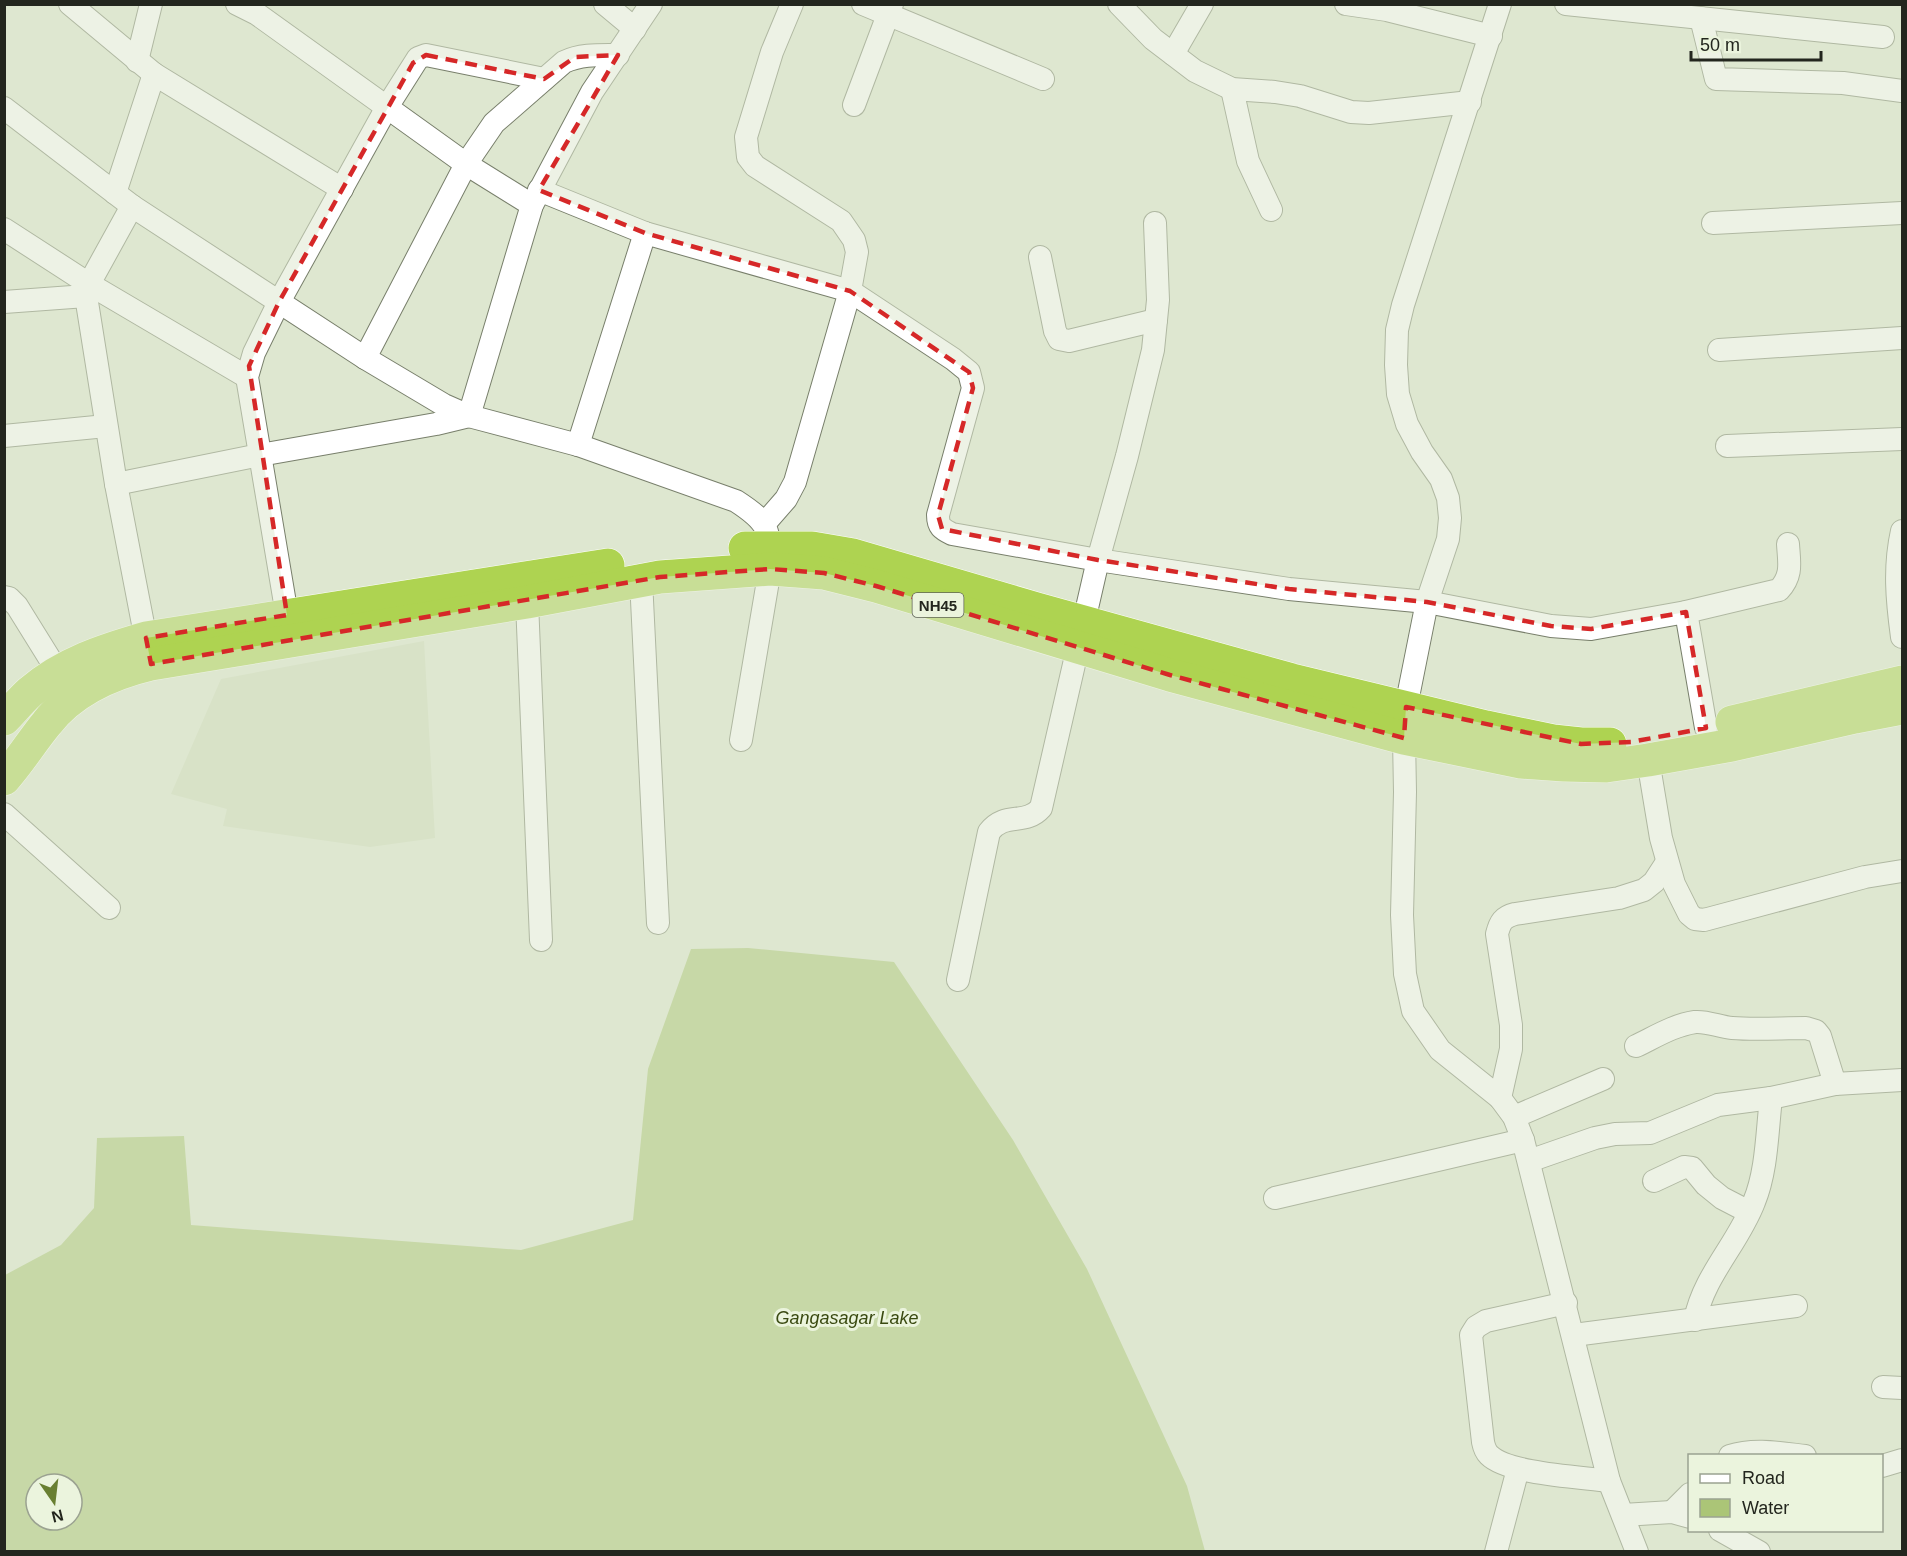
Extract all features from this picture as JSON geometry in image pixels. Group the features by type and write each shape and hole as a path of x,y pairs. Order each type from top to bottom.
{"highway":[{"name":"NH45","path":"4,719 30,692 58,672 104,650 148,651 527,602 640,580 716,572 768,547"},
{"name":"NH45","path":"4,779 49,720 78,694 100,681 129,669 148,651 287,615 661,558 768,547 812,548 853,555 1081,634 1292,680 1521,762 1606,766 1732,745 1902,708"},
{"name":"NH45","path":"1405,722 1486,727 1581,744 1630,742 1706,728 1902,682"}],"street":[{"path":"70,4 94,14 146,68 342,189"},
{"path":"148,651 106,426 88,290 123,200 146,68 151,4"},
{"path":"237,4 256,14 466,164 536,197 645,234 850,291 953,359 969,372 973,388 938,515 938,523 942,529 952,534 1098,560 1289,589 1427,602 1551,626 1591,629 1686,612 1779,590 1788,581 1790,572 1788,544"},
{"path":"605,4 635,29"},
{"path":"469,416 536,197 592,92 651,4"},
{"path":"741,740 768,547 795,482 850,291 857,252 849,230 841,221 755,166 748,157 746,137 772,52 792,4"},
{"path":"863,4 890,10 1043,79"},
{"path":"1119,4 1153,39 1195,71 1232,89 1292,95 1351,112 1370,113 1470,102"},
{"path":"1173,54 1202,4"},
{"path":"1346,4 1387,10 1491,36"},
{"path":"1500,4 1403,305 1397,330 1398,394 1407,424 1422,452 1441,479 1448,498 1450,518 1448,539 1427,602 1405,722 1402,915 1405,974 1413,1011 1440,1050 1500,1098 1514,1117 1526,1150 1566,1303 1609,1481 1637,1551"},
{"path":"1566,4 1882,37"},
{"path":"854,105 890,10"},
{"path":"1701,18 1716,79 1843,83 1873,85 1902,91"},
{"path":"287,615 247,377 254,352 279,302 387,107 418,58 426,55 544,79"},
{"path":"365,358 466,164 494,123 564,62 574,57 618,55"},
{"path":"1232,89 1248,161 1271,210"},
{"path":"4,108 123,200 365,358 444,405 469,416 578,445 736,501 754,513 768,547"},
{"path":"1713,223 1902,213"},
{"path":"958,980 989,832 996,823 1035,814 1041,808 1098,560 1133,435 1153,350 1158,300 1155,223"},
{"path":"4,230 88,290 247,377"},
{"path":"578,445 645,234"},
{"path":"1040,257 1055,331 1059,339 1070,341 1156,320"},
{"path":"4,302 88,290"},
{"path":"1719,350 1902,338"},
{"path":"116,484 260,454 436,424 469,416"},
{"path":"4,436 106,426"},
{"path":"1727,446 1902,440"},
{"path":"1902,531 1896,591 1902,637"},
{"path":"640,580 658,923"},
{"path":"4,597 9,598 17,606 58,672"},
{"path":"527,602 541,940"},
{"path":"1686,612 1706,728"},
{"path":"1648,760 1667,862 1674,884 1689,914 1695,919 1704,920 1865,877 1902,871"},
{"path":"4,814 109,908"},
{"path":"1500,1098 1511,1049 1511,1025 1497,934 1500,923 1506,916 1619,898 1644,890 1654,882 1667,862"},
{"path":"1636,1046 1675,1027 1695,1022 1734,1028 1806,1028 1816,1031 1820,1036 1835,1084"},
{"path":"1514,1117 1603,1079"},
{"path":"1275,1198 1615,1134 1650,1133 1718,1105 1771,1098 1835,1084 1902,1080"},
{"path":"1695,1320 1704,1288 1749,1212 1761,1182 1771,1098"},
{"path":"1654,1181 1684,1167 1692,1168 1706,1185 1722,1198 1749,1212"},
{"path":"1566,1303 1485,1321 1476,1327 1471,1335 1485,1450 1490,1457 1518,1469 1609,1481"},
{"path":"1574,1335 1796,1306"},
{"path":"1733,1454 1764,1452 1791,1454"},
{"path":"1883,1465 1902,1460"},
{"path":"1496,1551 1518,1469"},
{"path":"1623,1515 1681,1514 1688,1496"},
{"path":"1724,1532 1759,1551"}],"highlighted area":[{"path":"426,55 544,79 575,57 618,55 539,190 645,233 850,291 969,372 973,388 938,515 942,529 1098,560 1289,589 1427,602 1551,626 1591,629 1686,612 1706,728 1631,742 1581,744 1406,707 1404,738 1170,675 876,586 824,573 770,569 660,577 151,664 146,638 287,615 249,366 279,302 413,63"}],"shaded area":[{"path":"424,641 435,838 370,847 223,826 227,809 171,794 221,679"}],"water":[{"name":"Gangasagar Lake","path":"748,948 894,962 1013,1140 1087,1269 1187,1486 1205,1551 5,1551 5,1275 61,1245 94,1208 97,1138 184,1136 191,1225 521,1250 633,1220 648,1069 691,949"}]}
